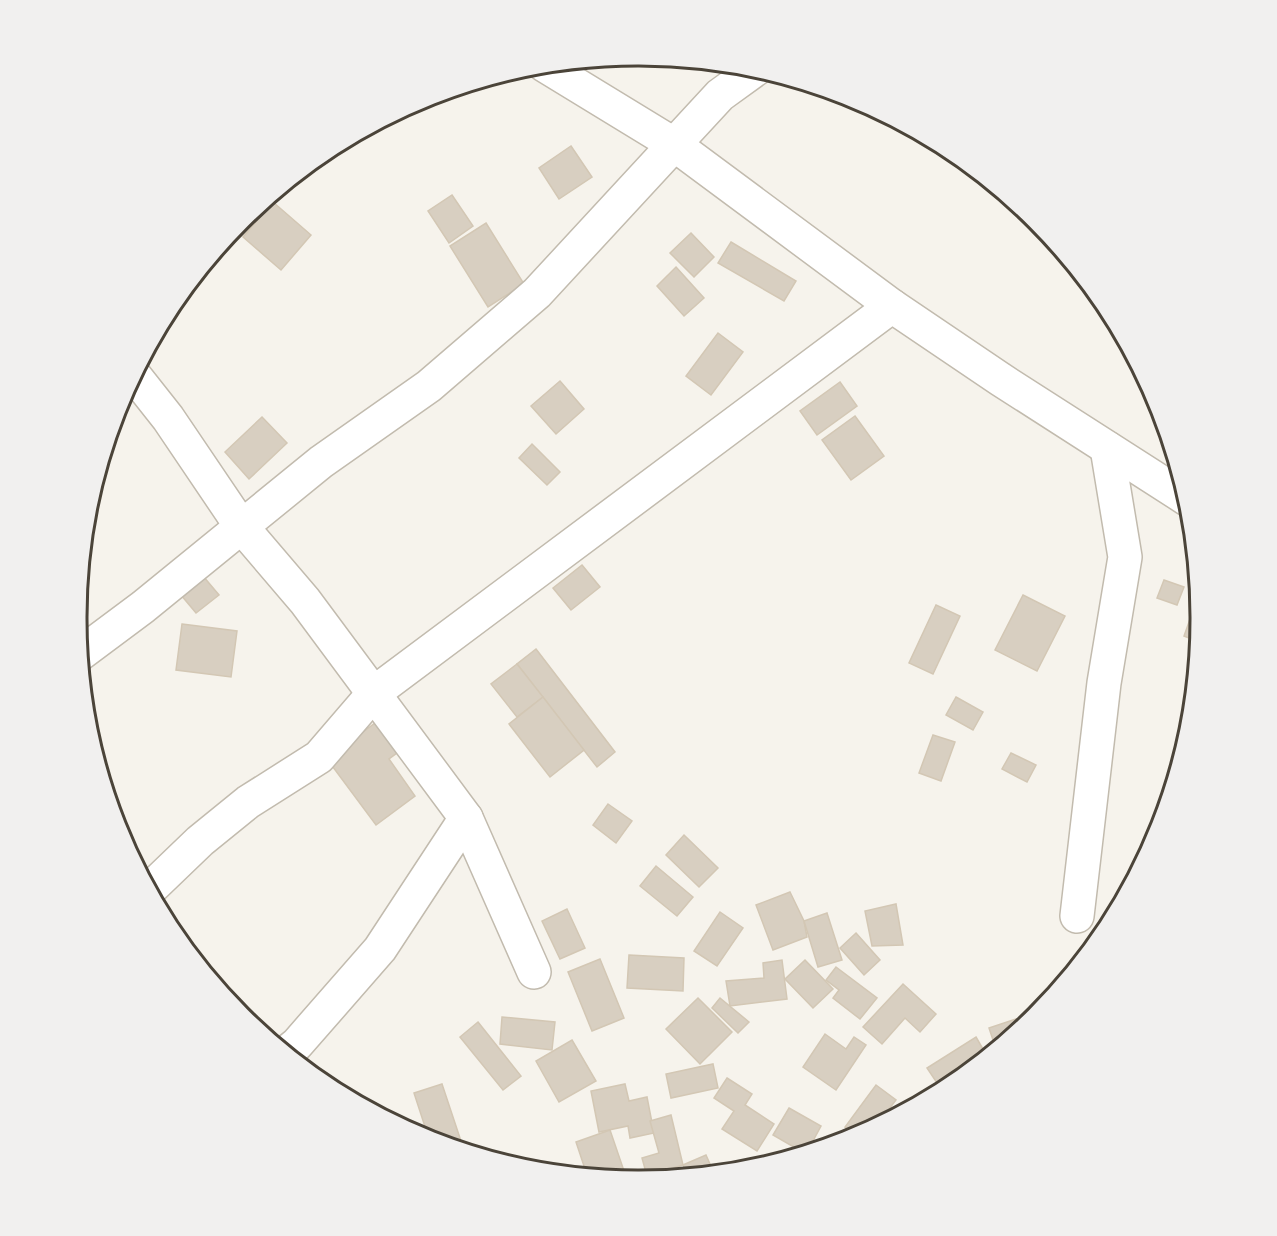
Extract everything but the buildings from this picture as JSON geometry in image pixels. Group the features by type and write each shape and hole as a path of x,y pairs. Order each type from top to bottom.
{"street":[{"path":"574,70 586,89"},
{"path":"557,73 675,145 892,306 1176,492"},
{"path":"88,648 143,607 321,462 429,386 537,293 720,95 745,77"},
{"path":"155,884 200,842 248,802 319,757 375,693 892,306"},
{"path":"140,382 168,418 241,526 306,602 466,818 534,972"},
{"path":"1077,916 1104,683 1125,557 1107,448"},
{"path":"291,1047 380,950 466,818"}]}
